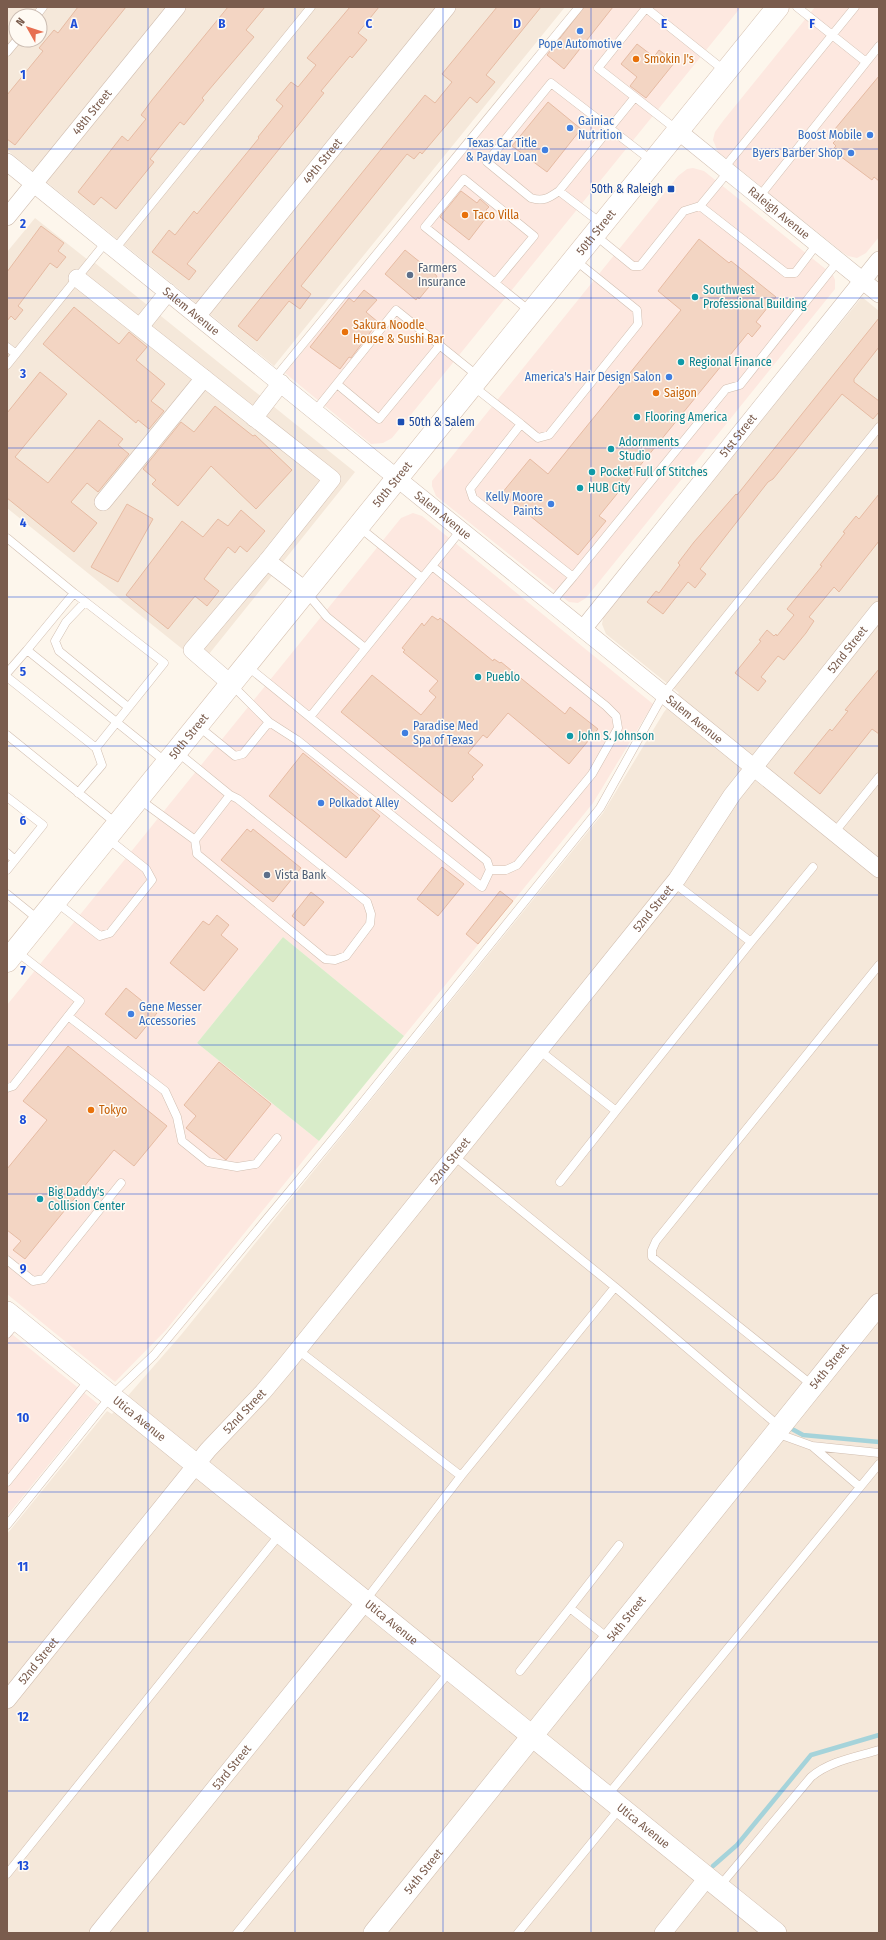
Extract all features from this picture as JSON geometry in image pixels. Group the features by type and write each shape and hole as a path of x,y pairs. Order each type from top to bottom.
{"main road":[{"name":"50th Street","path":"11,956 230,683 726,72 774,9"}],"street":[{"name":"48th Street","path":"7,218 177,7"},
{"name":"49th Street","path":"198,315 447,7"},
{"name":"Raleigh Avenue","path":"678,131 879,294"},
{"name":"Salem Avenue","path":"7,162 198,315 551,604 879,869"},
{"name":"51st Street","path":"583,630 879,260"},
{"path":"77,278 332,479 267,561 192,650 230,683"},
{"path":"140,327 168,292"},
{"path":"103,502 204,378"},
{"path":"254,418 278,381"},
{"path":"267,561 306,591"},
{"name":"52nd Street","path":"7,1700 208,1450 263,1392 298,1350 674,883 732,795 879,610"},
{"name":"54th Street","path":"374,1933 879,1304"},
{"name":"Utica Avenue","path":"11,1322 90,1379 776,1933"},
{"name":"53rd Street","path":"98,1933 365,1602"},
{"path":"663,1933 713,1882"}],"lane":[{"path":"7,365 77,278 111,246 311,7"},
{"path":"278,381 579,7"},
{"path":"797,7 866,62"},
{"path":"559,191 633,266 640,266 684,211 700,206 726,170 856,7"},
{"path":"678,131 598,68 646,8 726,72"},
{"path":"759,197 879,46"},
{"path":"635,97 611,129 559,191 547,198 539,201 531,198 487,162 551,83 611,129 653,162"},
{"path":"495,283 534,236 464,180 425,227 531,312"},
{"path":"700,206 786,273 795,273 817,244"},
{"path":"315,411 396,310 440,345 521,424 538,438 549,435 638,324 637,310 574,259"},
{"path":"551,604 726,389 740,385 838,261"},
{"path":"337,384 379,419 440,345"},
{"path":"7,347 16,354"},
{"path":"521,424 470,488 473,498 573,577"},
{"path":"7,1525 111,1396 159,1349 346,1123 600,808 663,695 879,427"},
{"path":"358,527 422,578"},
{"path":"310,717 461,530"},
{"path":"7,538 85,602 164,663 96,748"},
{"path":"432,566 606,706 616,716 618,728 592,774 517,865 506,870 490,870"},
{"path":"306,591 327,617 366,648"},
{"path":"7,674 74,593"},
{"path":"85,602 60,631 56,641 59,651 128,707"},
{"path":"27,650 116,722 230,795 238,798 366,902 371,914 370,924 346,956 335,960 325,959 197,854 195,840 230,795"},
{"path":"230,683 269,722 297,740 482,887 490,870 487,861 246,665"},
{"path":"7,677 96,748 102,765 78,793"},
{"path":"197,725 235,756 243,754 269,722"},
{"path":"7,735 78,793 146,869 152,880 110,933 100,936 55,901"},
{"path":"834,833 879,777"},
{"path":"7,797 43,825 7,870"},
{"path":"138,799 195,840"},
{"path":"7,853 15,860"},
{"path":"560,1182 751,942 813,867"},
{"path":"674,883 751,942"},
{"path":"7,894 39,921"},
{"path":"7,1088 13,1086 80,1001 11,956"},
{"path":"813,1386 652,1257 652,1250 656,1241 879,964"},
{"path":"68,1016 165,1091 177,1117 182,1141 208,1162 237,1167 256,1164 277,1138"},
{"path":"539,1050 616,1111"},
{"path":"454,1156 615,1287 778,1430 812,1446 860,1487"},
{"path":"7,1260 33,1281 44,1279 121,1183"},
{"path":"365,1602 461,1476 615,1287"},
{"path":"298,1350 461,1476"},
{"path":"7,1482 90,1379"},
{"path":"812,1446 879,1453"},
{"path":"518,1933 613,1802 879,1464"},
{"path":"7,1874 281,1534"},
{"path":"520,1671 620,1544"},
{"path":"570,1608 610,1639"},
{"path":"237,1933 450,1670"},
{"path":"713,1882 820,1769 879,1750"}],"shaded area":[{"path":"7,7 565,7 274,366 7,150"},
{"path":"584,7 741,7 392,438 383,443 371,444 285,373"},
{"path":"815,7 879,7 879,237 866,253 857,258 848,256 842,252 718,152 713,140 715,132 723,121"},
{"path":"693,168 704,171 833,275 835,280 835,289 586,598 578,603 569,602 436,496 432,486 432,481 678,176 687,169"},
{"path":"35,218 93,264 95,263 355,472 201,664 7,508 7,252"},
{"path":"862,297 879,311 879,1933 7,1933 7,1534 107,1411 112,1414 181,1335 603,813 664,712 679,693 606,634 602,624 604,613"},
{"path":"413,513 422,516 653,704 593,803 404,1036 283,937 197,1043 319,1141 166,1330 115,1382 7,1294 7,1005 401,518"},
{"path":"7,1330 98,1404 7,1516"}],"green space":[{"path":"283,937 404,1036 319,1141 197,1043"}],"building":[{"path":"78,7 126,7 15,145 7,139 7,95 43,51 39,48 48,48 48,37 54,30 58,33"},
{"path":"228,7 265,7 246,30 254,37 202,98 204,100 184,125 180,122 150,159 154,162 116,209 101,197 94,205 78,192 122,136 128,141 146,119 141,115"},
{"path":"350,7 379,7 358,33 367,40 352,58 350,56 321,91 324,93 187,264 196,271 189,280 152,252 169,230 175,235 194,211 197,214 259,138 258,137 283,106 276,100 291,82 298,87 316,65 307,58"},
{"path":"497,7 541,7 486,75 495,82 477,103 470,97 422,154 420,152 414,159 407,154 301,286 311,294 300,309 289,301 257,341 238,326 425,95 435,103 452,82 442,74"},
{"name":"Pope Automotive","path":"584,7 613,7 564,69 547,55"},
{"path":"637,44 654,57 659,50 675,62 646,98 630,86 637,77 621,64"},
{"path":"879,76 879,181 874,177 872,180 832,150 836,146 833,143 836,140 830,135"},
{"path":"548,102 581,129 547,172 512,146"},
{"name":"Taco Villa","path":"461,191 477,203 480,199 489,207 486,210 489,214 469,240 440,217"},
{"path":"41,226 64,243 58,251 66,257 57,268 50,263 18,306 23,310 15,320 11,316 7,321 7,272"},
{"path":"699,239 729,263 731,261 776,297 756,322 761,326 752,337 748,333 599,516 606,521 578,555 502,493 530,459 548,474 681,310 658,291"},
{"name":"Farmers Insurance","path":"405,250 437,277 419,299 418,297 416,300 385,274"},
{"name":"Sakura Noodle House & Sushi Bar","path":"364,290 377,300 366,312 378,322 351,358 349,357 340,369 310,347 349,298 354,302"},
{"path":"74,307 119,344 129,332 147,347 136,360 165,384 151,401 164,411 149,429 138,420 136,423 43,344"},
{"path":"879,318 879,347 854,379 854,382 879,401 879,412 873,419 842,394 773,479 768,482 700,569 706,574 695,588 688,582 663,614 647,602 656,591 659,593 680,565 678,563 694,542 736,494 737,495"},
{"path":"40,372 67,394 15,457 48,483 99,420 123,439 118,445 129,454 98,492 87,483 71,502 97,523 74,552 7,498 7,413"},
{"path":"215,406 253,436 255,435 292,470 256,509 211,466 178,506 152,484 156,480 143,469 181,422 194,432"},
{"path":"879,494 879,541 839,592 834,587 809,617 814,621 806,633 784,660 778,656 761,677 766,681 758,691 735,673 761,641 759,640 767,630 774,636 776,634 777,636 794,615 787,609 822,566 820,565 845,533 843,532 856,516 859,519"},
{"path":"127,504 153,519 118,582 91,567"},
{"path":"241,510 265,531 247,552 240,546 235,553 228,547 204,579 219,591 207,606 195,596 168,629 126,595 182,521 203,537 218,519 228,526"},
{"path":"432,616 438,620 440,618 493,661 494,659 500,663 501,662 565,714 570,707 598,729 569,764 508,713 487,738 483,735 468,753 483,765 472,777 474,779 452,802 341,712 372,675 421,715 436,697 429,691 438,681 403,652 405,650 402,648 422,623 424,626"},
{"path":"879,669 879,734 872,729 820,794 794,773 830,729 832,731 848,711 845,710"},
{"name":"Polkadot Alley","path":"303,753 380,816 346,858 269,796"},
{"name":"Vista Bank","path":"247,829 251,832 253,829 301,868 273,902 221,860"},
{"path":"442,867 464,884 438,916 417,899"},
{"path":"500,891 513,901 478,944 466,934"},
{"path":"311,892 324,902 304,926 292,916"},
{"path":"217,915 229,925 221,935 238,949 204,991 170,963 203,921 209,925"},
{"name":"Gene Messer Accessories","path":"126,988 157,1013 136,1039 105,1014"},
{"path":"68,1046 167,1126 134,1166 114,1150 25,1259 13,1250 21,1241 7,1230 7,1169 47,1120 23,1101"},
{"path":"219,1062 271,1104 226,1160 186,1128 196,1116 184,1105"}],"waterway":[{"path":"792,1429 803,1435 879,1442"},
{"path":"713,1866 737,1845 811,1755 879,1735"}],"place":[{"name":"Pope Automotive","path":"580,31"},
{"name":"Smokin J's","path":"636,59"},
{"name":"Gainiac Nutrition","path":"570,128"},
{"name":"Boost Mobile","path":"870,135"},
{"name":"Texas Car Title & Payday Loan","path":"545,150"},
{"name":"Byers Barber Shop","path":"851,153"},
{"name":"50th & Raleigh","path":"671,189"},
{"name":"Taco Villa","path":"465,215"},
{"name":"Farmers Insurance","path":"410,275"},
{"name":"Southwest Professional Building","path":"695,297"},
{"name":"Sakura Noodle House & Sushi Bar","path":"345,332"},
{"name":"Regional Finance","path":"681,362"},
{"name":"America's Hair Design Salon","path":"669,377"},
{"name":"Saigon","path":"656,393"},
{"name":"Flooring America","path":"637,417"},
{"name":"50th & Salem","path":"401,422"},
{"name":"Adornments Studio","path":"611,449"},
{"name":"Pocket Full of Stitches","path":"592,472"},
{"name":"HUB City","path":"580,488"},
{"name":"Kelly Moore Paints","path":"551,504"},
{"name":"Pueblo","path":"478,677"},
{"name":"Paradise Med Spa of Texas","path":"405,733"},
{"name":"John S. Johnson","path":"570,736"},
{"name":"Polkadot Alley","path":"321,803"},
{"name":"Vista Bank","path":"267,875"},
{"name":"Gene Messer Accessories","path":"131,1014"},
{"name":"Tokyo","path":"91,1110"},
{"name":"Big Daddy's Collision Center","path":"40,1199"}]}
